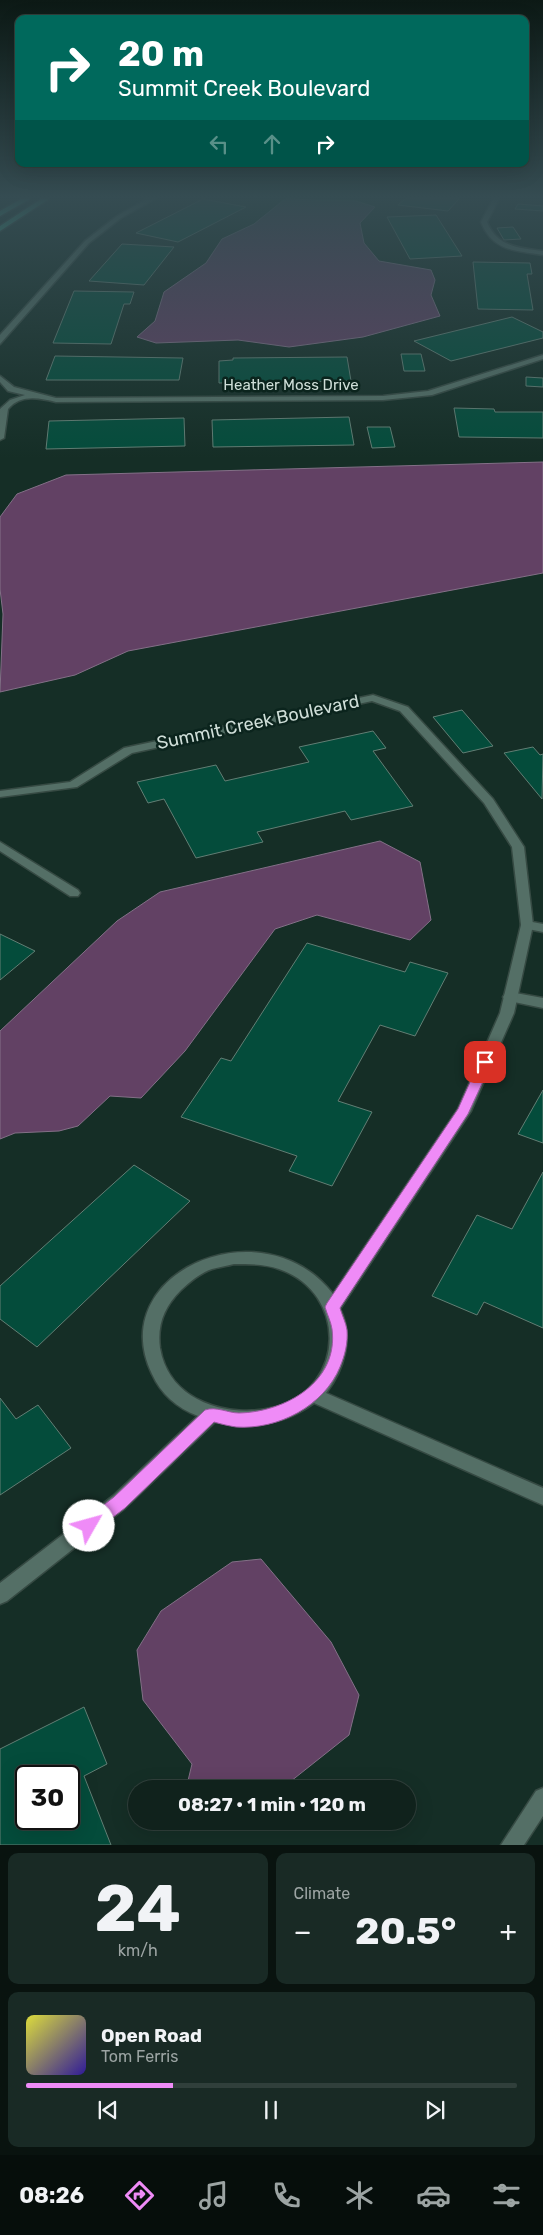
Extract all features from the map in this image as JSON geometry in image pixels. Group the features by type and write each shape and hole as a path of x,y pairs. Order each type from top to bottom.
{"street":[{"path":"0,342 2,337 48,285"},
{"name":"Heather Moss Drive","path":"0,378 11,389 56,400 383,398 430,392 543,357"},
{"name":"Heather Moss Drive","path":"0,438 2,415 5,406 13,399 34,395"},
{"name":"Summit Creek Boulevard","path":"0,794 73,785 128,750 374,698 404,709 489,801 518,847 527,925 507,1013 464,1111 333,1307"},
{"path":"0,846 74,893"},
{"path":"527,925 543,928"},
{"path":"510,997 543,1003"},
{"path":"234,1258 265,1259 293,1268 316,1284 333,1307 340,1329 338,1353 329,1375 313,1395 291,1409 265,1418 237,1420 211,1415 182,1401 162,1379 151,1354 150,1327 160,1301 179,1280 212,1263 234,1258"},
{"path":"313,1395 543,1497"},
{"path":"0,1595 119,1502 211,1415"},
{"path":"512,1845 543,1798"}],"shaded area":[{"path":"174,285 434,285 431,295 440,316 363,337 289,347 238,340 156,343 137,337 155,321 164,292"},
{"path":"543,462 543,573 128,651 75,675 0,692 3,614 0,589 0,517 17,494 66,475"},
{"path":"380,841 420,862 431,920 410,940 317,915 275,929 185,1051 141,1098 110,1096 78,1126 59,1131 15,1133 0,1139 0,1031 117,921 160,892"},
{"path":"261,1559 331,1642 359,1695 349,1735 292,1780 188,1780 192,1764 143,1700 137,1650 161,1611 232,1562"}],"building":[{"path":"475,285 529,285 533,310 478,309"},
{"path":"74,291 134,292 130,304 124,304 111,344 53,343"},
{"path":"512,317 543,332 543,338 451,361 414,341"},
{"path":"401,354 421,354 425,371 404,371"},
{"path":"55,356 183,358 179,380 46,380"},
{"path":"347,357 351,381 219,383 219,361 233,360 233,358"},
{"path":"526,377 543,378 543,387 526,386"},
{"path":"454,408 494,409 495,412 543,412 543,438 459,437"},
{"path":"349,417 354,445 213,447 212,420"},
{"path":"184,418 185,446 46,449 49,421"},
{"path":"367,427 390,427 395,447 372,448"},
{"path":"462,710 493,746 463,753 433,717"},
{"path":"373,731 386,748 373,751 413,806 351,820 345,811 257,832 263,842 196,858 164,799 148,803 137,782 216,765 225,781 309,762 299,747"},
{"path":"533,747 540,755 543,754 542,799 504,753"},
{"path":"0,934 35,951 0,980"},
{"path":"307,943 405,972 410,962 448,973 415,1036 380,1025 338,1101 372,1112 332,1186 289,1171 297,1156 181,1117 221,1058 231,1061"},
{"path":"543,1090 543,1143 518,1134"},
{"path":"134,1165 190,1201 37,1347 0,1319 0,1286"},
{"path":"543,1172 543,1328 484,1302 477,1315 432,1296 477,1215 512,1229"},
{"path":"0,1398 16,1419 38,1405 71,1448 0,1495"},
{"path":"84,1707 107,1764 84,1776 111,1845 0,1845 0,1749"}],"route":[{"path":"89,1526 119,1502 211,1415 237,1420 265,1418 291,1409 313,1395 329,1375 338,1353 340,1329 333,1307 464,1111 485,1062"}]}
